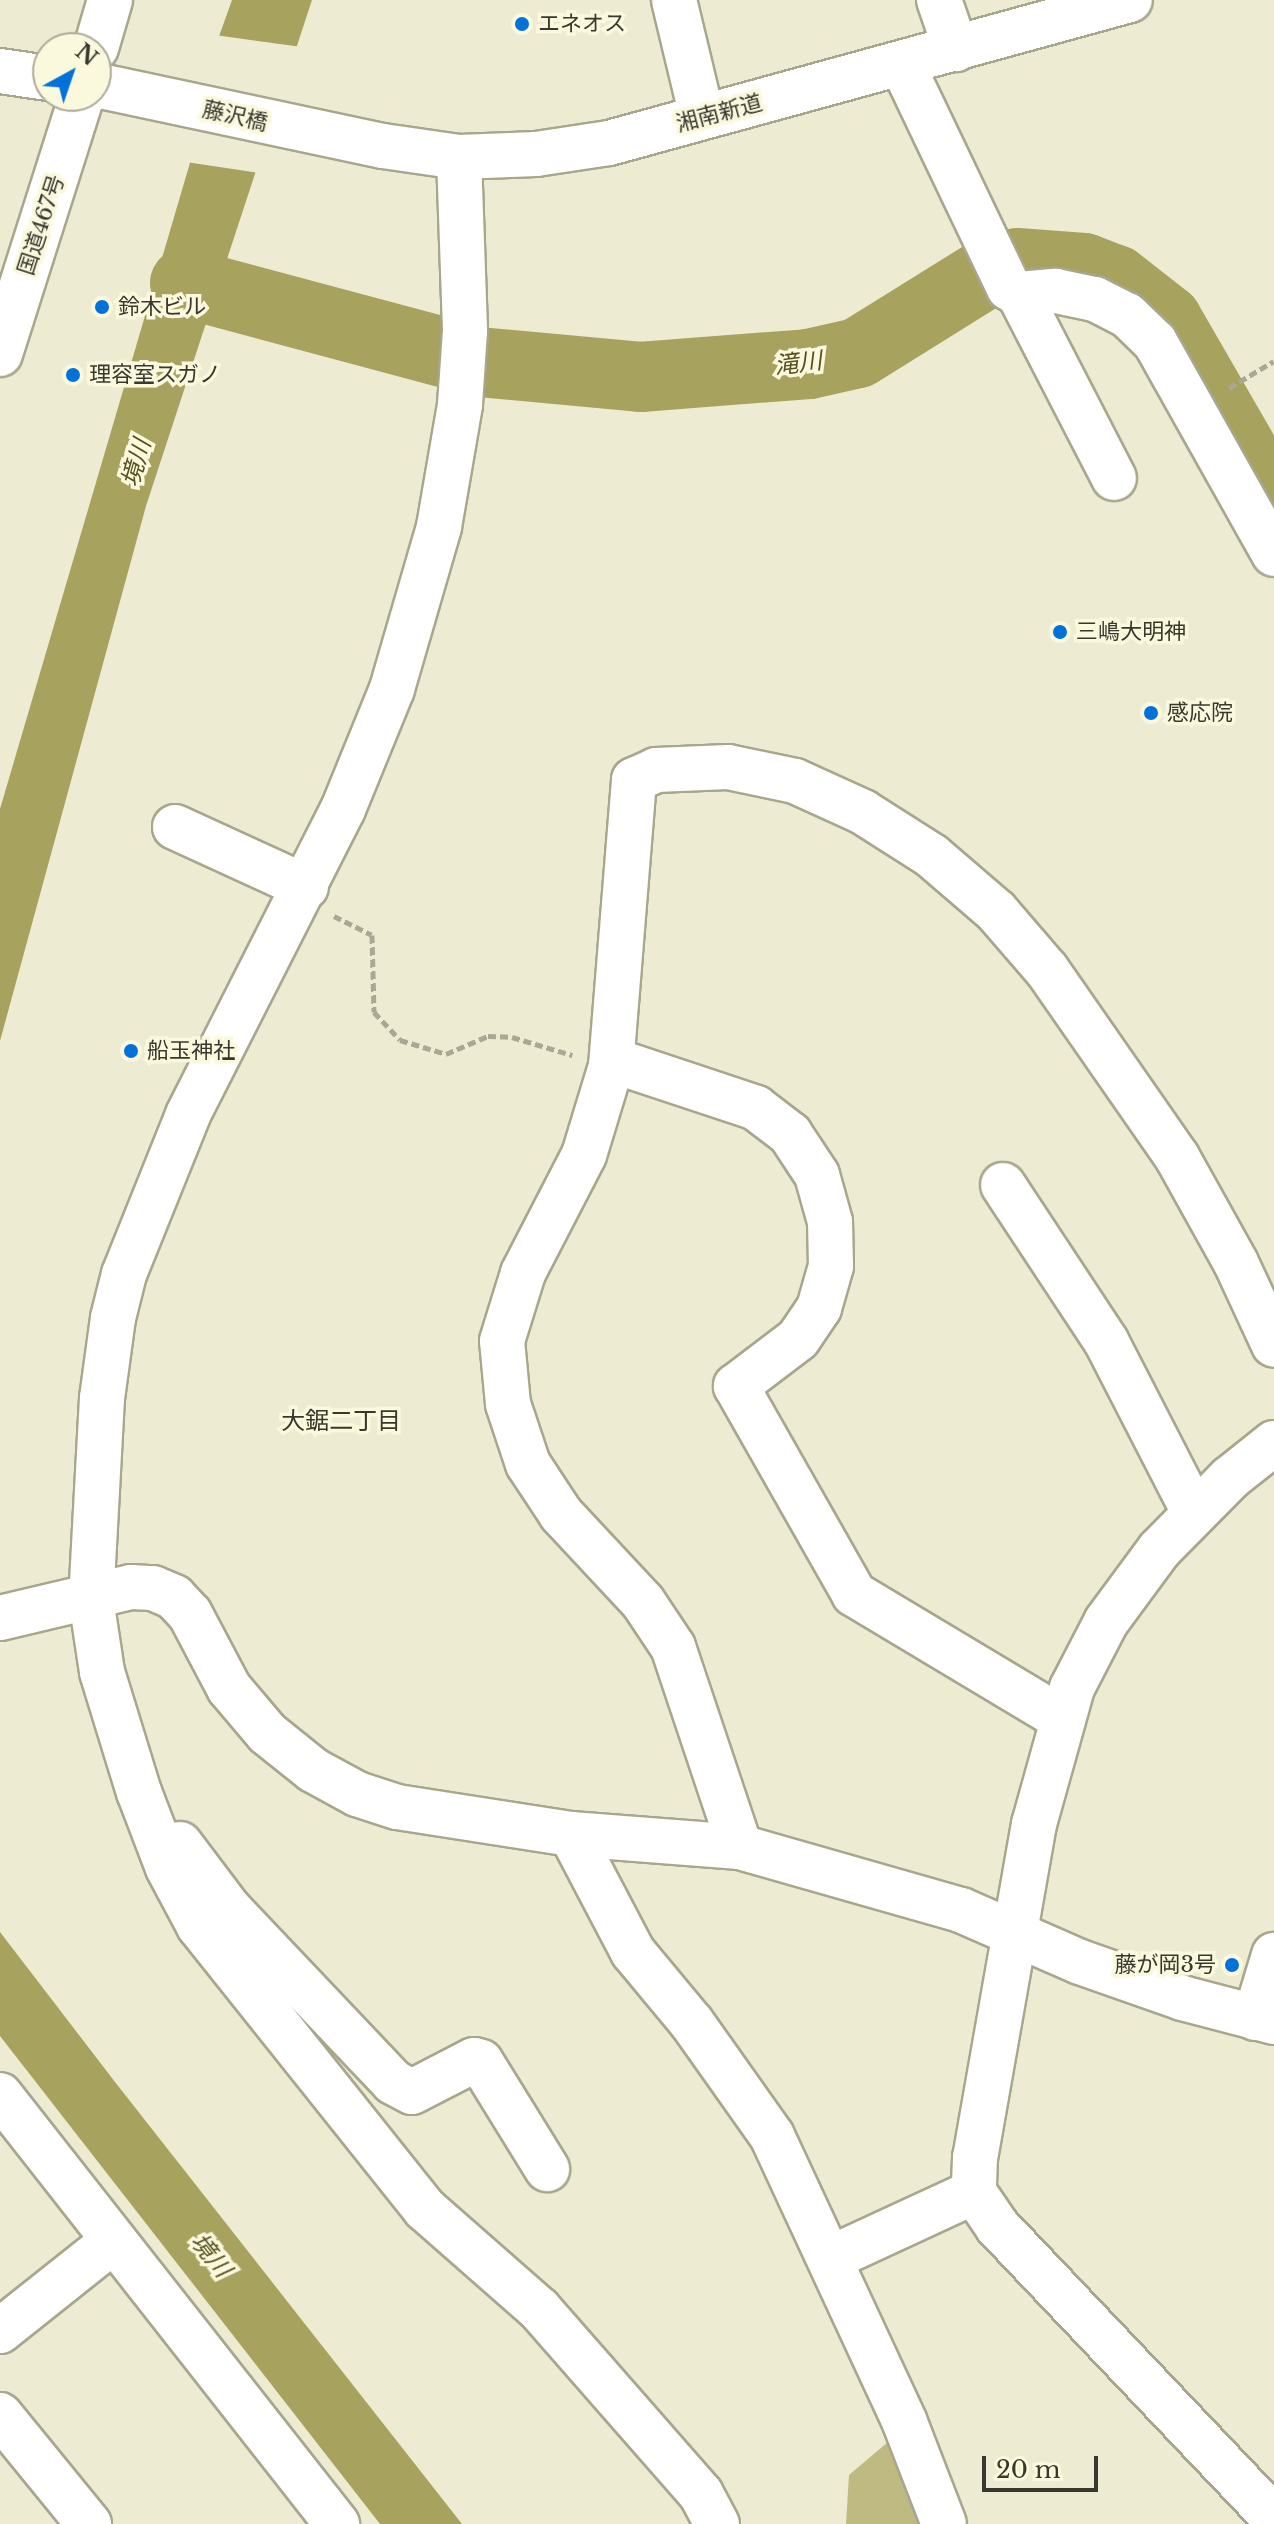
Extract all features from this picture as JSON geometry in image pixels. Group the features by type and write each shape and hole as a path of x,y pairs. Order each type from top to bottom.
{"main road":[{"path":"101,32 110,0"},
{"path":"674,0 702,117"},
{"path":"939,0 956,49"},
{"name":"湘南新道","path":"299,130 459,157 536,154 609,143 1130,0"},
{"path":"902,64 1008,281 1114,478"},
{"path":"0,71 32,76"},
{"name":"藤沢橋","path":"112,89 299,130"},
{"name":"国道467号","path":"0,354 77,112"},
{"path":"459,157 465,331 447,492 412,622 370,746 304,893 188,1115 124,1274 102,1398 91,1599 102,1672 139,1792 168,1868 199,1926 425,2209 539,2309 701,2494 717,2524"},
{"path":"1008,281 1095,299 1127,315 1155,342 1274,554"},
{"path":"740,1847 673,1647 643,1602 544,1489 528,1464 508,1404 502,1341 523,1273 584,1155 612,1063 634,780 656,770 728,767 795,781 863,812 932,856 996,911 1047,970 1177,1157 1236,1263 1274,1345"},
{"path":"175,827 304,893"},
{"path":"612,1063 756,1108 790,1134 810,1165 830,1222 831,1266 819,1308 771,1364 736,1386 854,1594 1061,1718"},
{"path":"1003,1185 1106,1341 1194,1512"},
{"path":"1274,1443 1194,1512 1126,1591 1088,1654 1061,1718 1034,1824 975,2157 974,2192 997,2226 1274,2518"},
{"path":"0,1618 91,1599 131,1587 153,1588 174,1597 190,1614 229,1688 267,1733 313,1770 357,1794 397,1807 571,1834 740,1847 961,1910 1182,1998 1264,2020 1274,1955"},
{"path":"139,1792 229,1909 393,2082 412,2092 474,2060 481,2062 547,2169"},
{"path":"571,1834 633,1952 692,2023 772,2136 831,2258 944,2524"},
{"path":"0,2095 337,2524"},
{"path":"831,2258 974,2192"},
{"path":"0,2331 113,2241"},
{"path":"0,2415 89,2524"}],"path":[{"path":"1232,386 1274,361"},
{"path":"304,893 372,935 374,1012 400,1040 446,1054 488,1036 512,1037 612,1063"}],"shaded area":[{"path":"888,2442 919,2524 846,2524 849,2475"}],"water":[{"name":"境川","path":"232,0 312,0 146,506 0,1041 0,809 202,122 208,67"},
{"name":"境川","path":"0,1932 462,2524 380,2524 0,2036"}],"pier":[{"path":"215,35 302,47 259,173 186,162 198,121 204,66"}],"waterway":[{"name":"滝川","path":"185,283 479,362 640,377 809,364 858,353 988,272 1017,263 1084,268 1116,280 1167,320 1274,505"}],"place":[{"name":"エネオス","path":"522,24"},
{"name":"鈴木ビル","path":"102,307"},
{"name":"理容室スガノ","path":"73,375"},
{"name":"三嶋大明神","path":"1060,632"},
{"name":"感応院","path":"1151,713"},
{"name":"船玉神社","path":"131,1051"},
{"name":"藤が岡3号","path":"1232,1965"}],"district":[{"name":"大鋸二丁目","path":"341,1421"}]}
